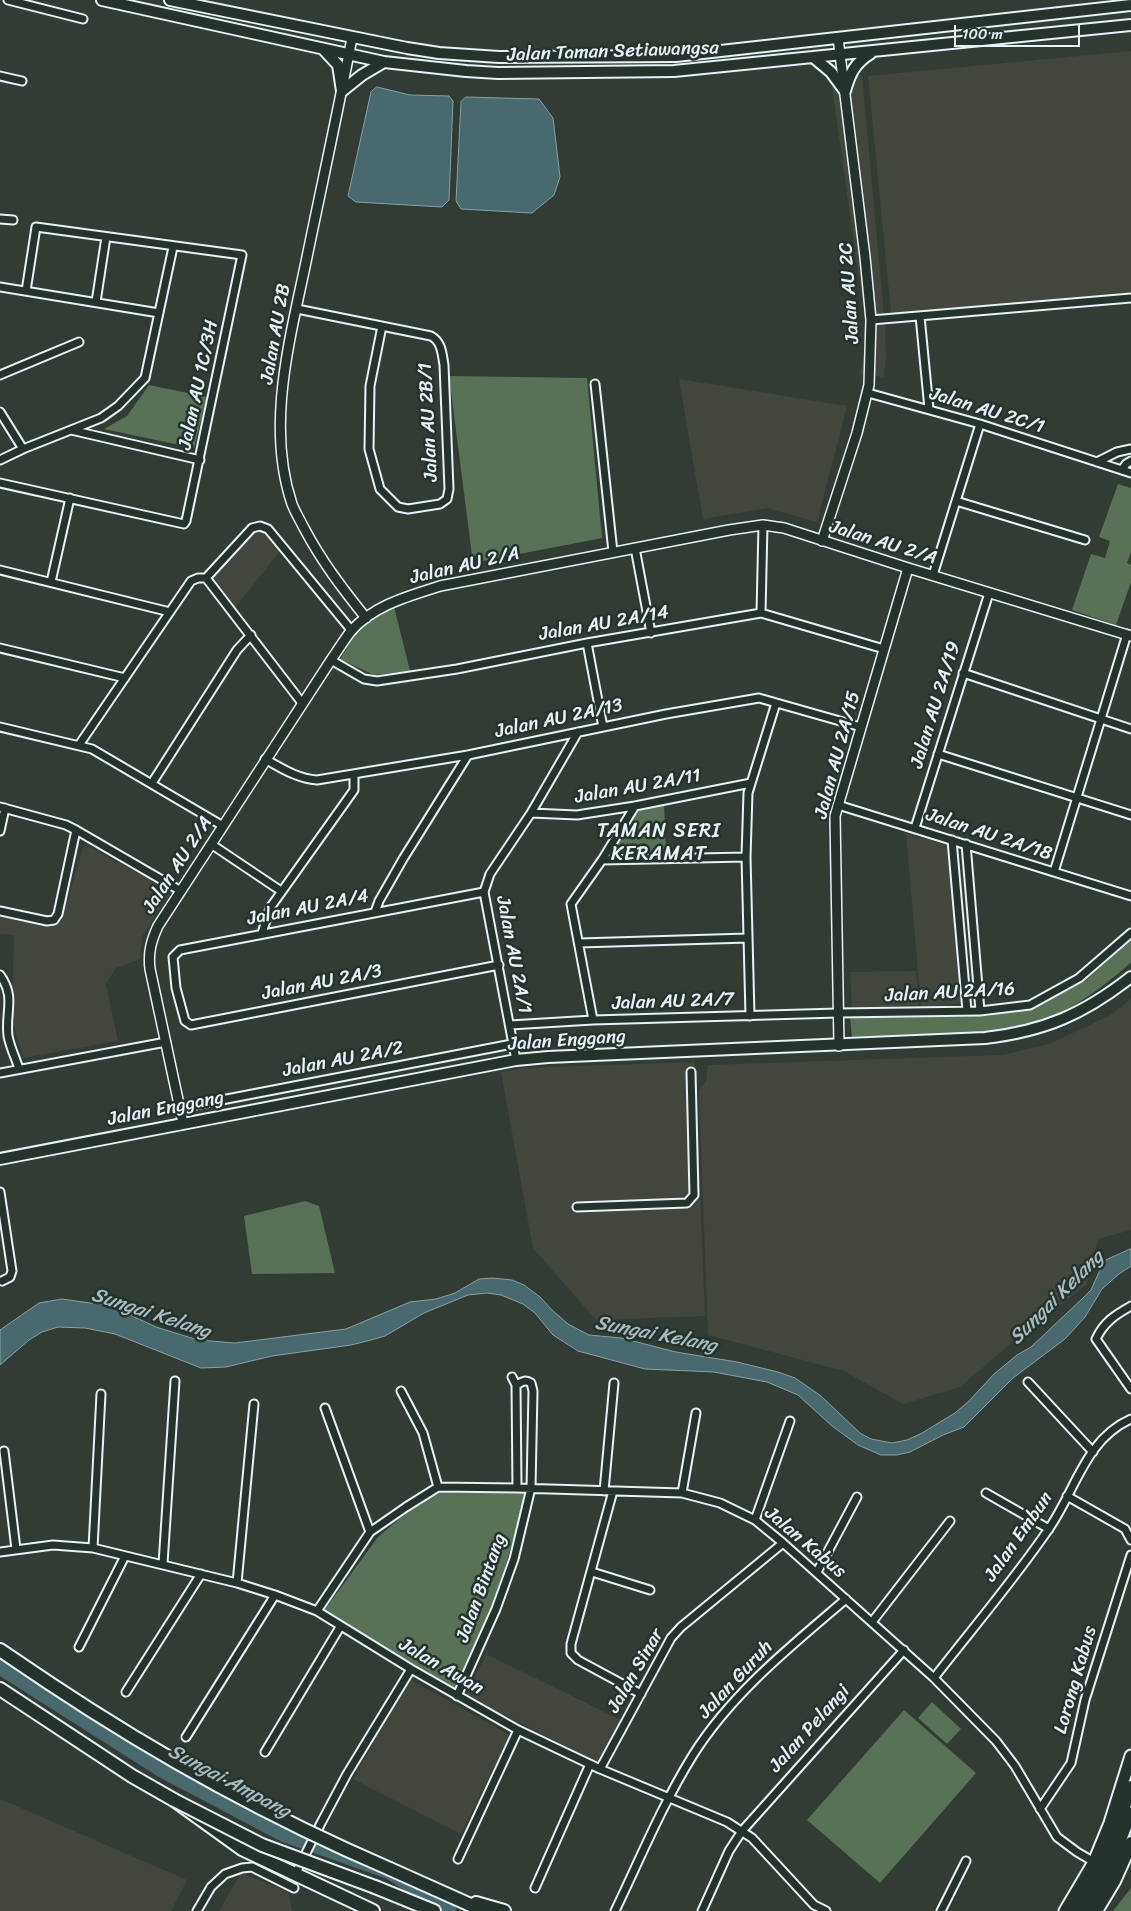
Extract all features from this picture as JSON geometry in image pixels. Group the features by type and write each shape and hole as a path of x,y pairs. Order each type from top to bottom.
{"highway":[{"path":"0,1650 140,1741 214,1783 350,1852 484,1911"},
{"path":"0,1689 132,1776 174,1800 262,1845 434,1911"},
{"path":"1065,1911 1094,1862 1110,1823 1131,1756"},
{"path":"1076,1911 1105,1859 1131,1787"},
{"path":"174,1800 242,1849 373,1911"},
{"path":"1084,1911 1109,1869 1131,1813"},
{"path":"1096,1911 1114,1882 1131,1843"},
{"path":"375,1887 414,1911"},
{"path":"447,1894 504,1911"}],"main road":[{"name":"Jalan Taman Setiawangsa","path":"106,0 323,50 384,62 466,72 498,73 674,71 1131,25"},
{"name":"Jalan Taman Setiawangsa","path":"170,0 352,38 439,53 499,57 676,56 1131,5"},
{"path":"323,50 338,65 342,91 362,75 384,62"},
{"path":"845,92 853,68 860,60 875,52"},
{"path":"813,57 831,72 845,92"},
{"name":"Jalan Enggang","path":"0,1159 516,1060 548,1057 839,1046 985,1038 1016,1034 1042,1028 1078,1013 1107,996 1131,977"}],"street":[{"path":"8,0 83,19"},
{"name":"Jalan AU 2B","path":"352,38 297,308 281,397 281,438 284,473 292,505 319,557 366,618"},
{"name":"Jalan AU 2C","path":"822,541 868,393 871,320 838,38"},
{"path":"0,76 22,81"},
{"path":"0,218 13,220"},
{"path":"0,460 22,449 101,418 118,406 145,378 173,246 36,227 26,290"},
{"path":"96,302 106,237"},
{"name":"Jalan AU 1C/3H","path":"70,498 180,524 184,524 186,521 242,255 173,246"},
{"path":"0,287 159,313"},
{"path":"871,320 1131,298"},
{"name":"Jalan AU 2B/1","path":"297,308 431,336 436,339 442,349 444,365 449,488 447,499 440,504 408,509 398,507 380,489 369,450 370,386 382,326"},
{"path":"920,316 929,409"},
{"path":"0,375 79,342"},
{"path":"595,384 613,552"},
{"name":"Jalan AU 2C/1","path":"868,393 980,424 1131,473"},
{"path":"0,412 22,449"},
{"path":"933,575 980,424"},
{"path":"70,430 200,460"},
{"path":"1096,462 1117,452 1131,449"},
{"path":"1122,470 1126,464 1131,462"},
{"path":"0,483 70,498 51,582"},
{"path":"956,501 1085,540"},
{"path":"761,613 763,525"},
{"name":"Jalan AU 2/A","path":"183,1123 150,969 152,940 158,926 331,660 352,631 366,618 397,600 440,586 763,525 784,528 1129,635"},
{"path":"79,745 192,581 198,578 206,578 252,528 260,526 268,529 352,631"},
{"path":"635,548 652,633"},
{"name":"Jalan AU 2A/15","path":"839,1046 835,816 908,568"},
{"path":"0,570 170,612"},
{"path":"206,578 302,703"},
{"name":"Jalan AU 2A/19","path":"915,828 989,592"},
{"name":"Jalan AU 2A/14","path":"331,660 364,679 377,682 761,613 884,649"},
{"path":"152,783 232,658 251,635"},
{"path":"1054,872 1129,635"},
{"path":"587,643 603,727"},
{"path":"0,648 125,678"},
{"path":"963,673 1131,729"},
{"name":"Jalan AU 2A/13","path":"265,759 308,779 354,774 468,755 603,727 760,698 861,727"},
{"path":"750,1016 746,857 748,793 776,703"},
{"path":"0,727 79,745 103,754 223,826"},
{"name":"Jalan AU 2A/1","path":"516,1060 484,892 490,874 531,813 578,732"},
{"path":"938,754 1131,815"},
{"path":"375,912 379,901 403,859 468,755"},
{"path":"262,933 270,908 354,790 354,774"},
{"name":"Jalan AU 2A/11","path":"531,813 577,815 635,806 751,783"},
{"name":"Jalan AU 2A/18","path":"838,805 1131,896"},
{"path":"593,1020 571,904 602,860 635,806"},
{"path":"0,831 2,807 66,825 181,891"},
{"path":"0,911 47,921 54,920 58,914 76,830"},
{"path":"952,840 967,1011"},
{"path":"212,844 281,891"},
{"path":"966,844 980,1011"},
{"path":"602,860 746,857"},
{"name":"Jalan AU 2A/4","path":"176,988 173,956 180,950 484,892"},
{"name":"Jalan AU 2A/16","path":"838,1013 980,1011 1030,1005 1079,978 1131,933"},
{"path":"579,943 748,938"},
{"name":"Jalan AU 2A/3","path":"176,988 185,1021 191,1025 499,965"},
{"path":"0,975 6,983 10,996 8,1036 20,1070"},
{"name":"Jalan AU 2A/7","path":"510,1025 593,1020 838,1013"},
{"path":"0,1073 166,1042"},
{"name":"Jalan AU 2A/2","path":"180,1108 512,1044"},
{"path":"577,1207 687,1203 694,1195 691,1072"},
{"path":"0,1192 12,1271 10,1277 2,1281"},
{"path":"1131,1306 1102,1326 1096,1339 1131,1389"},
{"path":"512,1377 516,1385 517,1488"},
{"path":"162,1564 176,1381"},
{"name":"Jalan Bintang","path":"457,1696 496,1609 514,1559 531,1488 533,1392 531,1383 528,1381 523,1381 516,1385"},
{"path":"1028,1382 1093,1452"},
{"path":"604,1490 614,1383"},
{"path":"317,1611 370,1532 438,1487 423,1433 401,1391"},
{"path":"92,1548 101,1394"},
{"path":"238,1583 254,1404"},
{"path":"325,1408 370,1532"},
{"path":"682,1493 696,1413"},
{"name":"Jalan Embun","path":"934,1678 1049,1528 1081,1470 1103,1437 1116,1426 1131,1419"},
{"path":"755,1520 790,1421"},
{"path":"4,1451 16,1549"},
{"name":"Jalan Kabus","path":"438,1487 682,1493 720,1503 755,1520 934,1678 996,1742 1015,1766 1057,1837 1094,1862"},
{"path":"613,1491 571,1644 571,1653 578,1660 641,1694"},
{"path":"986,1493 1049,1528"},
{"path":"1067,1496 1125,1529 1131,1540"},
{"path":"816,1572 857,1497"},
{"path":"872,1622 950,1521"},
{"name":"Jalan Sinar","path":"600,1769 671,1638 681,1627 783,1543"},
{"name":"Jalan Awan","path":"0,1552 53,1546 92,1548 238,1583 317,1611 340,1627 518,1730 600,1769 727,1822 752,1838 811,1908 826,1911"},
{"name":"Lorong Kabus","path":"1040,1809 1071,1763 1085,1700 1131,1555"},
{"path":"79,1647 125,1556"},
{"path":"592,1572 650,1590"},
{"path":"126,1692 201,1574"},
{"path":"186,1737 275,1595"},
{"name":"Jalan Guruh","path":"615,1911 668,1798 694,1754 720,1719 771,1663 846,1599"},
{"path":"265,1752 340,1627"},
{"name":"Jalan Pelangi","path":"702,1911 729,1851 742,1831 904,1650"},
{"path":"299,1867 347,1774 412,1669"},
{"path":"458,1859 518,1730"},
{"path":"535,1888 590,1764"},
{"path":"941,1911 966,1861"},
{"path":"197,1911 210,1886 225,1874 242,1868 252,1867 294,1888"}],"shaded area":[{"path":"1131,51 1131,294 891,313 868,76"},
{"path":"862,75 885,326 886,358 884,377 860,375 864,353 865,321 831,80"},
{"path":"679,379 847,406 817,522 767,508 703,519"},
{"path":"254,531 264,531 281,550 234,609 211,578"},
{"path":"906,834 949,845 962,1004 921,1007"},
{"path":"84,844 171,891 142,937 140,959 116,968 106,984 118,1041 23,1058 12,1021 14,935 0,934 0,916 49,927 61,922"},
{"path":"916,971 919,1005 852,1008 850,972"},
{"path":"1131,999 1131,1230 1098,1239 1087,1284 1015,1340 960,1387 903,1404 844,1371 708,1335 699,1091 706,1081 708,1065 1002,1055 1049,1044 1111,1015"},
{"path":"695,1062 705,1316 596,1320 533,1248 501,1072 521,1068"},
{"path":"486,1654 621,1720 600,1763 466,1696"},
{"path":"409,1679 510,1735 461,1834 353,1779"},
{"path":"0,1799 187,1880 171,1911 0,1911"},
{"path":"241,1873 289,1892 292,1911 219,1911"}],"green space":[{"path":"449,376 587,378 602,538 473,563"},
{"path":"149,385 207,397 194,448 104,429 127,416"},
{"path":"1118,484 1131,488 1131,552 1127,563 1131,565 1131,582 1116,625 1072,610 1091,554 1105,558 1110,541 1099,537"},
{"path":"394,607 410,671 374,675 340,659 360,627"},
{"path":"664,804 666,851 613,852 637,811"},
{"path":"1131,939 1131,962 1077,1004 1042,1022 1006,1032 994,1033 852,1037 850,1018 987,1016 1033,1008 1085,981"},
{"path":"305,1201 319,1206 335,1273 252,1274 244,1216"},
{"path":"527,1490 498,1593 456,1691 323,1612 378,1537 405,1514 441,1492"},
{"path":"932,1702 961,1729 947,1744 918,1718"},
{"path":"904,1710 976,1773 880,1883 807,1820"},
{"path":"1131,1888 1131,1911 1113,1911"}],"water":[{"path":"377,87 410,95 449,96 453,101 449,200 442,207 356,202 348,196 371,92"},
{"path":"466,97 539,99 553,118 560,177 554,195 532,213 461,209 456,201 461,102"},
{"path":"1131,1249 1131,1266 1102,1289 1085,1317 1065,1339 1013,1378 964,1427 943,1435 910,1452 897,1455 881,1455 858,1445 832,1426 798,1395 767,1382 714,1372 645,1369 578,1351 553,1335 535,1313 523,1304 501,1295 487,1293 468,1295 424,1313 385,1336 371,1340 351,1345 272,1356 226,1367 201,1368 115,1334 85,1328 58,1327 42,1332 29,1340 0,1365 0,1330 39,1303 62,1299 111,1306 156,1327 198,1340 235,1343 346,1329 410,1302 436,1299 455,1293 479,1279 493,1278 512,1280 524,1285 540,1297 568,1324 589,1335 621,1338 676,1352 737,1362 795,1378 821,1396 860,1433 871,1439 892,1443 907,1440 922,1433 955,1413 994,1374 1017,1355 1031,1347 1091,1290 1104,1261"}],"waterway":[{"name":"Sungai Ampang","path":"0,1667 160,1769 285,1835 390,1872 449,1911"}],"district":[{"name":"TAMAN SERI KERAMAT","path":"659,844"}],"water label":[{"name":"Sungai Kelang","path":"1057,1298"},
{"name":"Sungai Kelang","path":"151,1314"},
{"name":"Sungai Kelang","path":"656,1335"}]}
